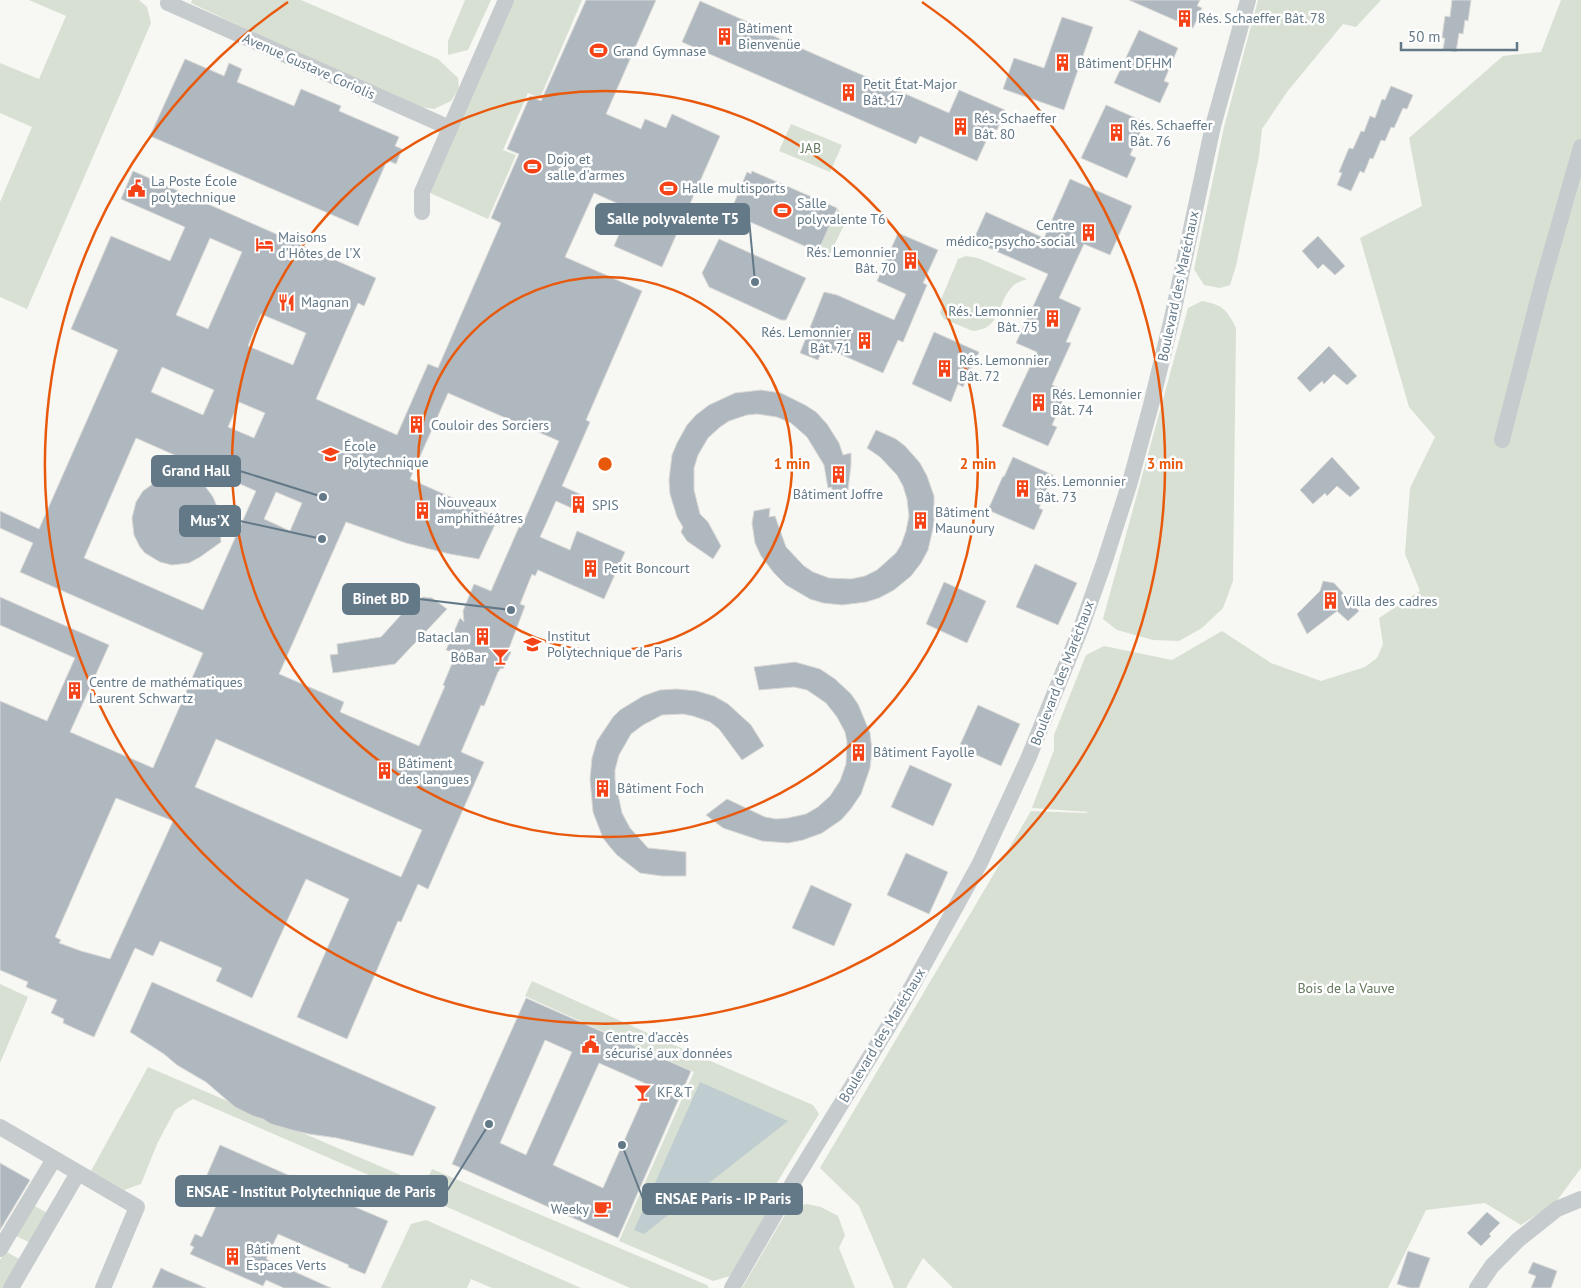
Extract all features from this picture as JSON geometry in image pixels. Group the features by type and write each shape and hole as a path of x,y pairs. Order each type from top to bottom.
{"street":[{"path":"422,212 422,192 506,0"},
{"name":"Boulevard des Maréchaux","path":"732,1288 799,1173 901,1006 980,863 1028,759 1078,636 1113,536 1151,405 1172,318 1213,126 1248,0"},
{"name":"Avenue Gustave Coriolis","path":"168,3 450,128"},
{"path":"1502,440 1542,284 1581,146"},
{"path":"0,1127 137,1207 103,1288"},
{"path":"0,1249 54,1159"},
{"path":"11,1288 78,1173"},
{"path":"1477,1288 1492,1266 1518,1240 1557,1209 1581,1199"}],"green space":[{"path":"29,0 139,0 147,7 151,23 27,309 0,297 0,202 32,127 0,113 0,63 39,79 66,16"},
{"path":"192,0 301,0 438,59 458,78 459,89 451,101 434,109 416,106 290,50 191,3"},
{"path":"465,0 491,0 468,50 448,55 448,41"},
{"path":"513,0 582,0 540,98 528,93 503,150 516,155 488,219 428,192"},
{"path":"1258,0 1381,0 1356,27 1343,24 1287,92 1262,129 1259,156 1236,266 1230,285 1220,288 1204,285 1194,269 1224,127"},
{"name":"Bois de la Vauve","path":"1561,0 1581,0 1581,1168 1556,1202 1521,1225 1485,1203 1426,1210 1388,1288 953,1288 923,1258 906,1288 894,1288 859,1206 820,1168 1031,811 1089,812 1032,808 1054,750 1054,735 1086,655 1104,646 1172,660 1222,631 1271,663 1321,681 1365,667 1377,658 1383,644 1379,618 1420,591 1405,554 1410,488 1435,437 1409,407 1360,238 1422,206 1409,138 1503,56 1541,52"},
{"name":"JAB","path":"791,124 842,145 830,172 779,151"},
{"path":"837,208 847,219 829,256 818,252"},
{"path":"966,256 978,258 1027,279 1013,286 1008,292 994,320 989,325 973,331 944,319 940,313 943,303 940,302 958,259"},
{"path":"1202,301 1215,304 1223,309 1236,328 1233,581 1223,608 1202,628 1179,641 1153,640 1117,630 1103,619 1188,308"},
{"path":"532,981 813,1105 819,1114 773,1189 779,1193 730,1276 713,1281 619,1241 694,1072 525,996"},
{"path":"0,984 28,997 0,1063"},
{"path":"148,1067 403,1176 399,1185 394,1186 193,1099 175,1110 157,1144 141,1184 124,1190 91,1171"},
{"path":"432,1169 707,1285 709,1288 630,1288 420,1195"},
{"path":"807,1204 821,1207 838,1216 845,1235 839,1248 855,1288 742,1288 789,1208"},
{"path":"33,1205 49,1214 31,1243 14,1235"},
{"path":"426,1220 581,1288 492,1288 471,1279 467,1288 381,1288 411,1224"},
{"path":"5,1251 21,1260 5,1288 0,1288 0,1260"}],"shaded area":[{"path":"700,1082 788,1121 644,1234 634,1230"}],"building":[{"path":"586,0 656,0 606,114 641,129 645,119 666,128 672,114 720,136 662,267 614,246 630,209 594,193 565,257 642,291 586,420 590,422 562,486 584,496 578,511 556,501 540,537 570,550 577,531 625,552 604,599 538,570 535,576 532,574 520,604 525,606 508,651 511,652 503,669 501,668 498,672 484,706 481,705 461,752 484,762 428,889 418,884 401,922 398,921 347,1039 297,1017 349,899 306,879 252,998 216,981 222,968 160,941 153,956 135,948 94,1037 63,1023 64,1019 51,1013 57,1000 26,987 28,982 0,970 0,701 47,721 75,658 0,625 0,597 109,645 70,732 153,768 203,653 20,572 33,543 0,528 0,511 39,529 118,350 71,329 111,236 170,261 185,227 121,199 133,171 376,278 364,306 358,303 316,399 397,435 428,364 438,368 501,223 491,218 519,154 507,149 530,96 541,101","holes":["210,238 242,252 208,329 176,315","261,314 306,333 293,365 248,346","162,367 214,390 203,415 151,392","448,393 559,441 491,591 474,584 463,611 464,622 460,618 446,650 456,654 443,685 445,686 419,746 340,712 344,702 279,674 346,522 406,543 479,559 498,518 410,479","239,402 265,413 254,438 228,427","136,438 256,491 203,610 84,558","276,492 302,503 290,531 264,519","216,739 422,830 401,877 195,787","116,798 173,821 110,959 59,943 61,940 55,937"]},
{"name":"Rés. Schaeffer Bât. 78","path":"1129,0 1200,0 1197,6 1202,8 1193,28"},
{"path":"1452,0 1471,0 1468,21 1465,20 1463,34 1459,33 1456,52 1443,49 1445,38 1442,38 1445,16 1450,17"},
{"path":"700,1 766,30 765,32 789,43 949,113 959,90 1005,110 997,130 992,128 977,161 920,136 916,144 682,42"},
{"name":"Bâtiment DFHM","path":"1062,17 1093,27 1064,110 1003,89 1014,58 1044,68"},
{"path":"1139,30 1178,48 1164,81 1169,83 1160,103 1114,83"},
{"path":"185,59 224,76 229,63 242,69 237,82 294,106 301,89 341,106 339,111 399,137 395,146 402,149 396,164 389,161 386,163 358,226 150,136"},
{"path":"1391,86 1413,95 1407,109 1403,108 1394,128 1391,127 1385,141 1381,140 1373,159 1370,158 1364,173 1360,171 1351,191 1337,185 1342,173 1339,172 1349,148 1353,149 1361,131 1364,132 1370,116 1375,118 1382,99 1385,100"},
{"name":"Rés. Schaeffer Bât. 76","path":"1106,105 1145,122 1130,155 1136,158 1127,178 1081,158"},
{"name":"Salle polyvalente T6","path":"752,171 837,208 818,252 730,213 747,172 751,174"},
{"path":"1070,179 1132,206 1110,255 1084,244 1059,298 1081,308 1066,342 1071,343 1052,385 1067,391 1052,425 1057,427 1048,446 1002,426 1037,352 1016,343 1048,274 973,241 986,212 1044,238"},
{"path":"898,233 938,250 923,283 927,285 903,342 898,340 883,373 824,347 818,360 800,353 824,292 837,295 894,320 906,294 877,281"},
{"path":"1318,236 1345,266 1335,275 1323,264 1318,269 1302,251"},
{"path":"719,239 806,278 786,320 781,320 709,287 702,273"},
{"name":"Rés. Lemonnier Bât. 72","path":"934,332 979,352 963,387 958,384 951,402 912,384"},
{"path":"1329,346 1357,376 1347,385 1334,374 1324,384 1322,381 1310,392 1297,378"},
{"name":"Bâtiment Joffre","path":"761,390 781,393 816,412 827,424 839,443 843,455 851,453 847,498 831,498 832,487 828,488 824,465 807,437 791,423 777,417 757,414 729,421 708,438 698,455 694,468 694,490 700,514 708,522 721,546 713,559 687,541 681,532 683,527 677,517 670,494 669,480 672,455 687,425 709,405 735,393"},
{"name":"Bâtiment Maunoury","path":"876,430 896,439 905,446 920,463 927,476 934,496 934,524 928,550 911,576 894,590 879,598 866,602 842,605 823,603 810,599 786,585 761,556 755,543 752,523 754,511 770,508 769,517 775,516 786,547 804,566 813,572 829,578 851,579 865,576 877,570 896,553 901,545 909,516 907,499 897,475 880,457 867,448"},
{"name":"Rés. Lemonnier Bât. 73","path":"1013,457 1053,475 1039,508 1043,510 1034,530 988,510"},
{"path":"1332,457 1360,488 1350,497 1337,486 1327,496 1325,493 1313,504 1300,490"},
{"path":"196,474 213,497 218,509 221,542 189,563 172,565 160,562 145,553 134,535 132,518 136,502 143,491 157,481"},
{"path":"1035,564 1077,583 1058,625 1016,607"},
{"name":"Villa des cadres","path":"1323,581 1334,583 1359,611 1348,621 1337,611 1307,634 1297,614 1320,591"},
{"path":"944,582 986,601 967,643 926,624"},
{"path":"423,597 432,598 447,609 395,664 333,673 330,655 338,654 337,644 381,637 410,605"},
{"name":"Bâtiment Fayolle","path":"795,662 820,669 835,679 851,694 858,704 870,733 872,750 870,768 861,794 850,810 841,820 822,833 788,843 762,841 723,828 706,815 727,799 765,817 776,819 806,814 818,807 830,796 840,781 846,764 847,742 845,732 837,717 826,703 807,690 794,687 759,690 754,667"},
{"name":"Bâtiment Foch","path":"660,690 697,691 714,696 728,704 751,725 764,746 742,760 719,729 710,722 683,714 662,715 631,734 619,755 615,770 615,780 622,813 630,828 648,848 686,852 686,876 662,876 640,873 617,855 603,838 593,812 590,779 592,758 597,741 620,710 643,696"},
{"path":"978,705 1020,724 1001,766 959,747"},
{"path":"910,765 952,784 933,826 891,807"},
{"path":"906,853 948,872 929,914 887,895"},
{"path":"811,885 852,904 834,946 792,928"},
{"path":"152,982 436,1107 413,1156 337,1138 292,1130 271,1124 235,1107 206,1082 177,1065 164,1054 130,1032"},
{"path":"526,998 691,1071 618,1238 452,1164","holes":["545,1040 572,1052 526,1155 500,1143","599,1063 649,1085 603,1188 553,1165"]},
{"path":"220,1145 388,1221 365,1274 278,1234 266,1259 331,1288 284,1288 266,1280 263,1286 190,1254 194,1247 190,1245 195,1234 202,1237 216,1206 197,1198"},
{"path":"0,1163 30,1180 0,1230"},
{"path":"1487,1212 1500,1223 1481,1246 1467,1233"},
{"path":"1408,1251 1430,1258 1419,1288 1410,1288 1397,1284"},
{"path":"1533,1262 1557,1271 1551,1288 1531,1288 1536,1276 1528,1273"},
{"path":"161,1268 169,1272 206,1288 152,1288"}],"place":[{"name":"Rés. Schaeffer Bât. 78","path":"1184,18"},
{"name":"Bâtiment Bienvenüe","path":"724,36"},
{"name":"Grand Gymnase","path":"599,51"},
{"name":"Bâtiment DFHM","path":"1063,63"},
{"name":"Petit État-Major Bât. 17","path":"849,92"},
{"name":"Rés. Schaeffer Bât. 80","path":"960,126"},
{"name":"Rés. Schaeffer Bât. 76","path":"1116,133"},
{"name":"Dojo et salle d'armes","path":"533,167"},
{"name":"Halle multisports","path":"668,188"},
{"name":"La Poste École polytechnique","path":"137,189"},
{"name":"Salle polyvalente T6","path":"783,211"},
{"name":"Centre médico-psycho-social","path":"1089,233"},
{"name":"Maisons d'Hôtes de l'X","path":"264,245"},
{"name":"Rés. Lemonnier Bât. 70","path":"910,260"},
{"name":"Salle polyvalente T5","path":"755,282"},
{"name":"Magnan","path":"287,302"},
{"name":"Rés. Lemonnier Bât. 75","path":"1052,319"},
{"name":"Rés. Lemonnier Bât. 71","path":"865,340"},
{"name":"Rés. Lemonnier Bât. 72","path":"945,368"},
{"name":"Rés. Lemonnier Bât. 74","path":"1038,402"},
{"name":"Couloir des Sorciers","path":"417,425"},
{"name":"École Polytechnique","path":"330,454"},
{"name":"Bâtiment Joffre","path":"838,474"},
{"name":"Rés. Lemonnier Bât. 73","path":"1022,489"},
{"name":"Grand Hall","path":"323,497"},
{"name":"SPIS","path":"578,505"},
{"name":"Nouveaux amphithéâtres","path":"423,510"},
{"name":"Bâtiment Maunoury","path":"921,520"},
{"name":"Mus'X","path":"322,539"},
{"name":"Petit Boncourt","path":"590,568"},
{"name":"Villa des cadres","path":"1330,601"},
{"name":"Binet BD","path":"511,610"},
{"name":"Bataclan","path":"483,637"},
{"name":"Institut Polytechnique de Paris","path":"533,644"},
{"name":"BôBar","path":"500,657"},
{"name":"Centre de mathématiques Laurent Schwartz","path":"75,690"},
{"name":"Bâtiment Fayolle","path":"859,752"},
{"name":"Bâtiment des langues","path":"384,771"},
{"name":"Bâtiment Foch","path":"603,788"},
{"name":"Centre d’accès sécurisé aux données","path":"591,1045"},
{"name":"KF&T","path":"643,1092"},
{"name":"ENSAE - Institut Polytechnique de Paris","path":"489,1124"},
{"name":"ENSAE Paris - IP Paris","path":"622,1145"},
{"name":"Weeky","path":"603,1209"},
{"name":"Bâtiment Espaces Verts","path":"232,1257"}]}
